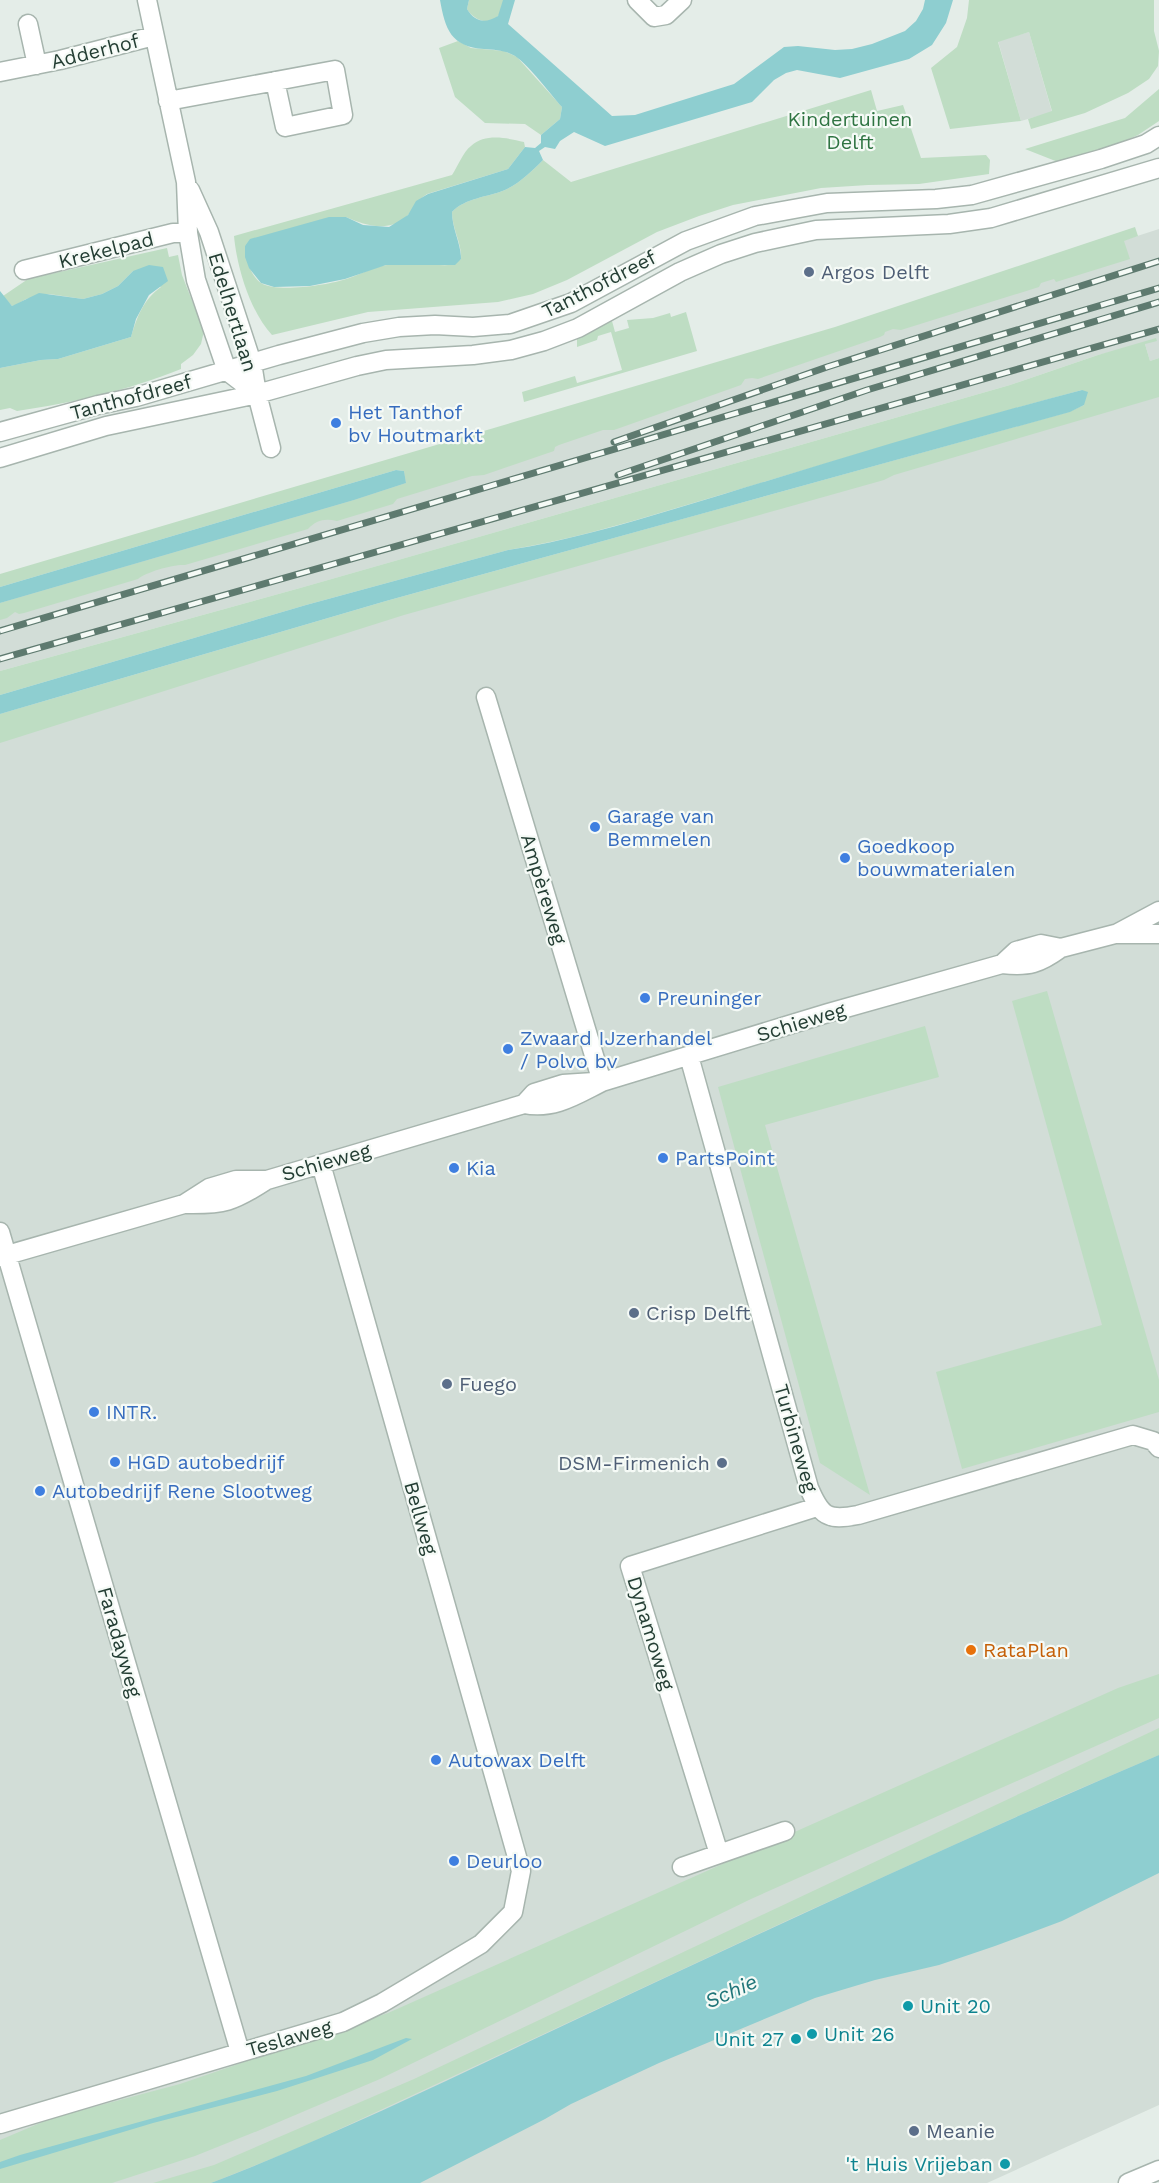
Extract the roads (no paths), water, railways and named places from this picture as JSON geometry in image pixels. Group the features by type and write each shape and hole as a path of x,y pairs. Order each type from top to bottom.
{"street":[{"name":"Edelhertlaan","path":"147,0 186,182 188,233 196,280 226,371 257,394"},
{"path":"637,0 654,17 666,15 682,0"},
{"name":"Adderhof","path":"28,24 37,65"},
{"name":"Adderhof","path":"0,72 154,36"},
{"path":"168,101 275,81"},
{"name":"Tanthofdreef","path":"0,432 136,397 363,333 399,327 435,325 473,327 510,324 571,303 686,241 755,216 827,203 936,199 972,195 1109,156 1146,144 1159,136"},
{"name":"Tanthofdreef","path":"0,458 106,426 257,394 357,366 386,360 473,355 511,350 544,341 578,328 680,272 721,254 764,241 816,230 950,224 991,218 1159,168"},
{"name":"Edelhertlaan","path":"186,182 209,232 252,363 257,394"},
{"name":"Krekelpad","path":"24,270 173,233 188,233"},
{"path":"257,394 271,448"},
{"name":"Ampèreweg","path":"486,697 602,1082"},
{"name":"Schieweg","path":"2,1257 184,1204 209,1188 236,1180 267,1180 524,1104 541,1107 568,1099 602,1082 828,1013 1002,964 1016,951 1041,944 1061,948 1115,934 1159,911"},
{"name":"Schieweg","path":"1115,934 1159,934"},
{"name":"Turbineweg","path":"689,1056 809,1488 817,1507 823,1514 834,1518 858,1515 1133,1435 1153,1441 1159,1448"},
{"name":"Bellweg","path":"321,1164 521,1871"},
{"name":"Faradayweg","path":"0,1232 2,1257 240,2052"},
{"name":"Dynamoweg","path":"719,1854 630,1566 817,1507"},
{"path":"682,1867 785,1831"},
{"name":"Teslaweg","path":"0,2124 343,2022 382,2003 481,1944 513,1912 521,1871"},
{"path":"1128,2183 1159,2170"}],"water":[{"path":"440,0 469,0 467,9 473,17 485,21 498,16 503,0 515,0 508,24 612,116 635,115 734,84 784,47 798,46 835,50 872,44 905,31 916,21 925,0 953,0 946,23 932,45 909,59 840,78 797,70 774,80 752,102 605,146 574,132 560,141 555,149 545,147 539,151 543,160 516,184 463,204 452,212 461,259 455,265 386,265 345,279 310,286 274,287 261,283 249,268 245,257 245,246 250,239 329,217 346,217 363,225 389,227 408,215 416,201 428,194 508,169 525,147 535,148 541,143 541,135 560,119 562,107 521,60 500,51 473,48 457,40 447,28"},
{"path":"149,265 163,267 168,281 149,295 136,319 131,337 58,359 0,368 0,291 12,306 39,293 83,299 102,294 118,286 133,271"},
{"path":"1082,390 1088,392 1084,405 1070,412 386,601 0,714 0,695 306,605 508,550 563,540 617,526 947,427"},
{"path":"396,470 404,471 406,483 0,603 0,587"},
{"name":"Schie","path":"1159,1755 1159,1873 1062,1921 939,1965 875,1980 815,1998 659,2063 571,2104 420,2183 211,2183 355,2122 874,1881"},
{"path":"406,2038 412,2039 373,2060 277,2091 153,2123 0,2169 0,2162 20,2155 306,2076"}],"railway":[{"path":"614,442 827,367 1159,261"},
{"path":"0,631 1159,288"},
{"path":"618,475 867,390 1159,302"},
{"path":"0,659 1159,329"}],"place":[{"name":"Argos Delft","path":"809,272"},
{"name":"Het Tanthof bv Houtmarkt","path":"336,423"},
{"name":"Garage van Bemmelen","path":"595,827"},
{"name":"Goedkoop bouwmaterialen","path":"845,858"},
{"name":"Preuninger","path":"645,998"},
{"name":"Zwaard IJzerhandel / Polvo bv","path":"508,1049"},
{"name":"PartsPoint","path":"663,1158"},
{"name":"Kia","path":"454,1168"},
{"name":"Crisp Delft","path":"634,1313"},
{"name":"Fuego","path":"447,1384"},
{"name":"INTR.","path":"94,1412"},
{"name":"HGD autobedrijf","path":"115,1462"},
{"name":"DSM-Firmenich","path":"722,1463"},
{"name":"Autobedrijf Rene Slootweg","path":"40,1491"},
{"name":"RataPlan","path":"971,1650"},
{"name":"Autowax Delft","path":"436,1760"},
{"name":"Deurloo","path":"454,1861"},
{"name":"Unit 20","path":"908,2006"},
{"name":"Unit 26","path":"812,2034"},
{"name":"Unit 27","path":"796,2039"},
{"name":"Meanie","path":"914,2131"},
{"name":"'t Huis Vrijeban","path":"1005,2164"}],"park label":[{"name":"Kindertuinen Delft","path":"850,130"}]}
